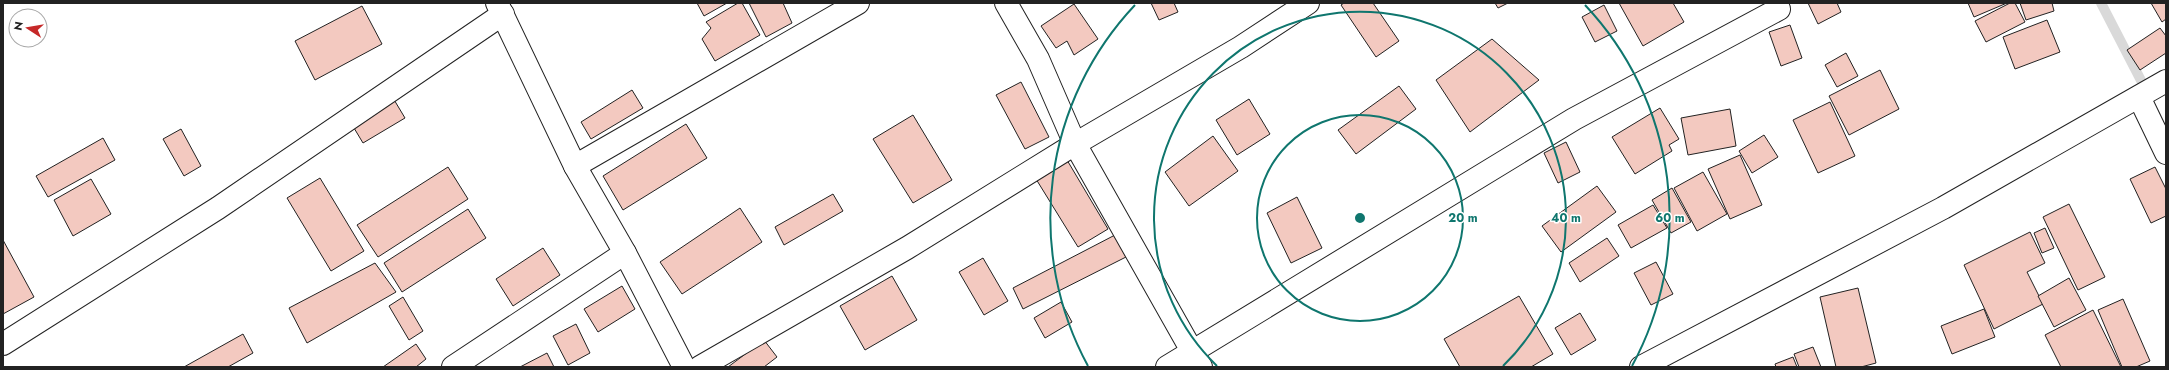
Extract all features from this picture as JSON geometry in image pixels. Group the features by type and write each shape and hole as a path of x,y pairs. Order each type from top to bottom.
{"street":[{"path":"575,166 858,3"},
{"path":"1006,3 1038,59 1075,144 1197,359"},
{"path":"700,367 907,248 1075,144 1241,47 1308,3"},
{"path":"3,344 218,208 500,8 575,166 625,253 684,367"},
{"path":"1167,367 1197,359 1574,119 1779,9"},
{"path":"1641,367 1943,208 2166,81"},
{"path":"2139,97 2166,153"},
{"path":"453,367 625,253"}],"building":[{"path":"697,3 727,3 704,16"},
{"path":"738,3 742,3 760,35 715,61 702,39 711,28 706,22"},
{"path":"749,3 783,3 792,23 766,37"},
{"path":"1151,3 1174,3 1178,12 1159,20"},
{"path":"1344,3 1373,3 1399,41 1376,57 1341,5"},
{"path":"1495,3 1508,3 1498,8"},
{"path":"1619,3 1673,3 1684,22 1643,46"},
{"path":"1808,3 1837,3 1841,12 1818,24"},
{"path":"1968,3 2007,3 1974,17"},
{"path":"2010,3 2015,3 2025,22 1986,42 1975,21"},
{"path":"2020,3 2052,3 2054,11 2026,20"},
{"path":"2151,3 2166,3 2166,19 2162,22"},
{"path":"1074,4 1098,39 1074,55 1067,41 1056,48 1041,26"},
{"path":"1604,5 1617,31 1595,42 1582,17"},
{"path":"362,6 382,44 315,80 295,41"},
{"path":"2047,20 2060,52 2015,69 2003,37"},
{"path":"1790,25 1802,58 1781,66 1769,32"},
{"path":"2160,28 2166,36 2166,53 2140,70 2127,50"},
{"path":"1492,39 1539,80 1470,132 1436,80"},
{"path":"1846,53 1858,76 1837,87 1825,65"},
{"path":"1880,70 1899,109 1849,135 1829,96"},
{"path":"1021,82 1049,137 1025,149 996,95"},
{"path":"1399,86 1416,109 1356,154 1338,130"},
{"path":"632,90 643,108 591,139 581,122"},
{"path":"393,98 405,118 363,143 351,123"},
{"path":"1249,99 1270,134 1237,155 1216,120"},
{"path":"1830,102 1855,156 1818,173 1793,120"},
{"path":"1660,108 1679,139 1669,145 1672,151 1635,174 1612,137"},
{"path":"1730,109 1736,146 1688,155 1681,118"},
{"path":"913,115 952,180 913,203 873,139"},
{"path":"686,124 707,158 623,210 603,176"},
{"path":"181,129 201,166 184,176 163,139"},
{"path":"1764,135 1778,157 1752,173 1739,151"},
{"path":"1213,136 1238,171 1189,206 1165,172"},
{"path":"103,138 115,160 48,197 36,176"},
{"path":"1566,142 1580,172 1558,183 1544,153"},
{"path":"1740,155 1762,205 1730,219 1708,169"},
{"path":"1067,160 1108,229 1078,247 1036,179"},
{"path":"448,167 468,199 378,257 357,225"},
{"path":"2155,167 2166,189 2166,216 2151,223 2130,179"},
{"path":"1703,172 1727,214 1697,231 1674,188"},
{"path":"320,178 364,251 331,271 287,198"},
{"path":"91,179 111,214 73,236 54,200"},
{"path":"1597,186 1616,212 1561,252 1542,226"},
{"path":"1672,188 1691,222 1671,233 1652,200"},
{"path":"833,194 843,211 784,245 775,227"},
{"path":"1297,197 1322,248 1291,263 1267,213"},
{"path":"2069,204 2105,277 2078,290 2043,217"},
{"path":"1653,205 1667,228 1631,248 1618,225"},
{"path":"740,208 762,242 682,294 660,262"},
{"path":"468,209 486,238 402,292 384,263"},
{"path":"2045,228 2054,248 2042,253 2034,233"},
{"path":"2030,232 2045,263 2027,272 2043,304 1994,329 1964,265"},
{"path":"1115,235 1126,257 1023,309 1013,288"},
{"path":"1607,238 1619,256 1580,282 1569,263"},
{"path":"3,240 34,297 3,314"},
{"path":"543,248 560,275 513,306 496,279"},
{"path":"983,258 1008,301 984,315 959,272"},
{"path":"1656,262 1673,294 1651,305 1634,273"},
{"path":"375,263 396,292 307,343 289,308"},
{"path":"892,276 917,320 865,350 840,306"},
{"path":"2069,278 2086,310 2054,327 2038,296"},
{"path":"622,286 635,309 598,332 584,309"},
{"path":"1858,288 1876,363 1861,367 1836,367 1820,297"},
{"path":"1519,296 1553,354 1531,367 1460,367 1444,339"},
{"path":"403,297 423,331 409,340 389,306"},
{"path":"2123,299 2150,361 2136,367 2122,367 2098,310"},
{"path":"1061,302 1072,322 1045,338 1034,318"},
{"path":"1984,309 1995,337 1952,354 1941,326"},
{"path":"2093,310 2121,367 2061,367 2045,335"},
{"path":"1580,313 1596,340 1571,355 1555,328"},
{"path":"576,324 590,353 568,365 553,336"},
{"path":"243,334 253,353 228,367 184,367"},
{"path":"764,340 777,357 764,367 728,367"},
{"path":"416,344 426,359 416,367 383,367"},
{"path":"1813,347 1821,367 1799,367 1794,354"},
{"path":"547,353 554,367 520,367"},
{"path":"1793,357 1797,367 1776,367 1775,364"}],"waterway":[{"path":"2101,3 2148,94"}]}
